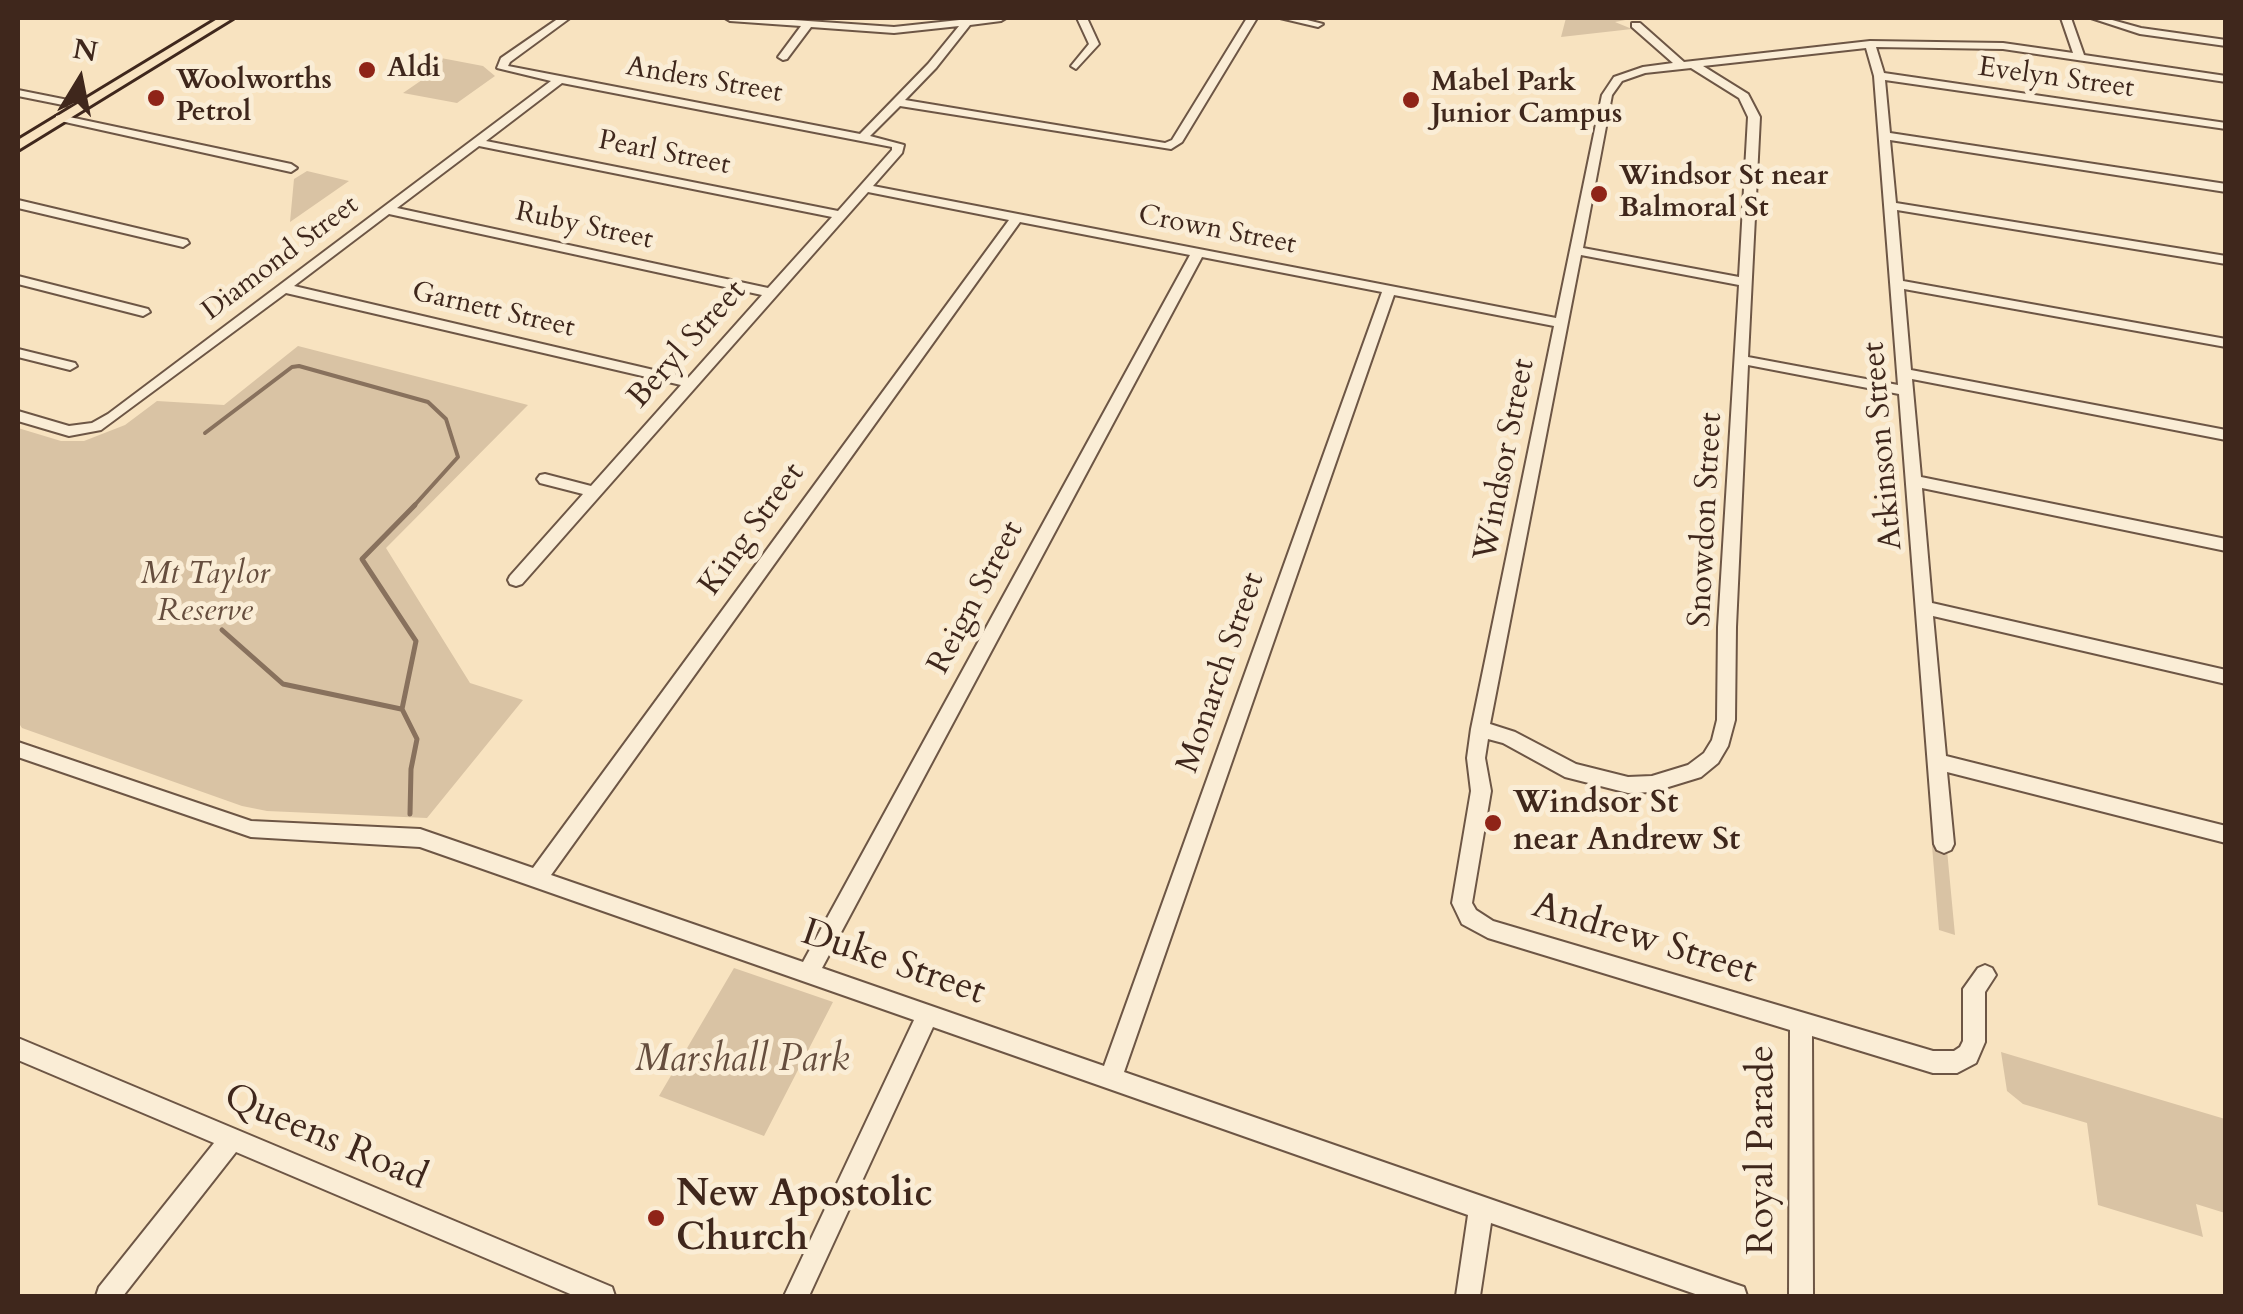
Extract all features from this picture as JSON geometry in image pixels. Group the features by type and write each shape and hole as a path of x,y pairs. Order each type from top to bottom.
{"main road":[{"path":"18,146 64,111 208,18"},
{"path":"18,134 227,18"}],"street":[{"name":"Anders Street","path":"565,18 502,65 510,71 898,145"},
{"path":"730,18 894,30 1001,18"},
{"path":"1076,66 1094,44 1082,18"},
{"path":"897,102 1167,147 1176,142 1252,18"},
{"path":"1285,18 1318,24"},
{"path":"2066,18 2079,56"},
{"path":"2096,18 2140,31 2226,41"},
{"path":"2108,18 2188,36"},
{"path":"864,136 966,22"},
{"name":"Snowdon Street","path":"1480,729 1508,737 1572,771 1628,785 1676,779 1710,758 1721,741 1726,720 1727,627 1754,117 1744,96 1686,64 1634,22"},
{"path":"783,57 808,24"},
{"path":"2188,36 2204,74"},
{"path":"1686,64 1870,44 1993,45 2226,79"},
{"name":"Atkinson Street","path":"1870,44 1879,76 1944,844"},
{"name":"Windsor Street","path":"1469,917 1462,904 1462,887 1480,790 1476,758 1480,729 1610,87 1630,73 1686,64"},
{"name":"Evelyn Street","path":"1879,76 2226,126"},
{"name":"Diamond Street","path":"18,416 69,431 96,427 559,80"},
{"path":"18,93 64,111 291,168"},
{"path":"1884,136 2226,188"},
{"name":"Pearl Street","path":"476,142 841,215"},
{"name":"Beryl Street","path":"516,580 898,151 898,145"},
{"name":"Crown Street","path":"865,188 1560,324"},
{"path":"18,204 183,243"},
{"path":"1888,205 2226,260"},
{"name":"Ruby Street","path":"387,210 771,293"},
{"name":"King Street","path":"538,877 1017,218"},
{"path":"1575,250 1745,282"},
{"name":"Reign Street","path":"809,972 1198,252"},
{"path":"18,280 143,312"},
{"path":"1898,284 2226,342"},
{"path":"18,298 38,285"},
{"name":"Garnett Street","path":"284,288 692,383"},
{"name":"Monarch Street","path":"1112,1077 1389,290"},
{"path":"18,352 70,366"},
{"path":"1743,360 1907,391"},
{"path":"1906,373 2226,436"},
{"path":"545,478 595,492"},
{"path":"1915,481 2226,544"},
{"path":"1926,608 2226,677"},
{"name":"Duke Street","path":"18,750 226,823 287,832 397,834 538,877 1736,1296"},
{"path":"1938,762 2226,835"},
{"name":"Andrew Street","path":"1469,917 1488,929 1801,1024"},
{"name":"Royal Parade","path":"1801,1296 1801,1024 1933,1062 1957,1062 1968,1055 1974,1042 1974,989 1986,975"},
{"path":"796,1296 928,1013"},
{"name":"Queens Road","path":"18,1049 603,1296"},
{"path":"108,1296 231,1140"},
{"path":"1468,1296 1482,1209"}],"green space":[{"path":"1566,18 1636,18 1615,22 1632,29 1561,37"},
{"path":"441,58 483,66 495,76 457,103 403,93 435,71 427,68"},
{"path":"307,171 349,181 290,222 294,179"},
{"name":"Mt Taylor Reserve","path":"298,346 528,405 386,548 470,683 523,700 427,818 267,811 242,806 22,728 18,722 18,428 61,441 84,441 125,425 157,401 224,405"},
{"path":"1932,846 1947,850 1955,935 1939,930"},
{"name":"Marshall Park","path":"734,968 833,1002 764,1136 659,1096"},
{"path":"2001,1052 2225,1119 2225,1213 2196,1204 2203,1237 2098,1205 2087,1123 2023,1104 2007,1091"}],"waterway":[{"path":"205,433 292,367 299,366 428,402 446,419 458,457 412,508"},
{"path":"410,814 411,769 417,739 402,709 416,641 362,559 415,505"},
{"path":"222,630 283,684 401,709"}],"place":[{"name":"Aldi","path":"367,70"},
{"name":"Woolworths Petrol","path":"156,98"},
{"name":"Mabel Park Junior Campus","path":"1411,100"},
{"name":"Windsor St near Balmoral St","path":"1599,194"},
{"name":"Windsor St near Andrew St","path":"1493,823"},
{"name":"New Apostolic Church","path":"656,1218"}]}
